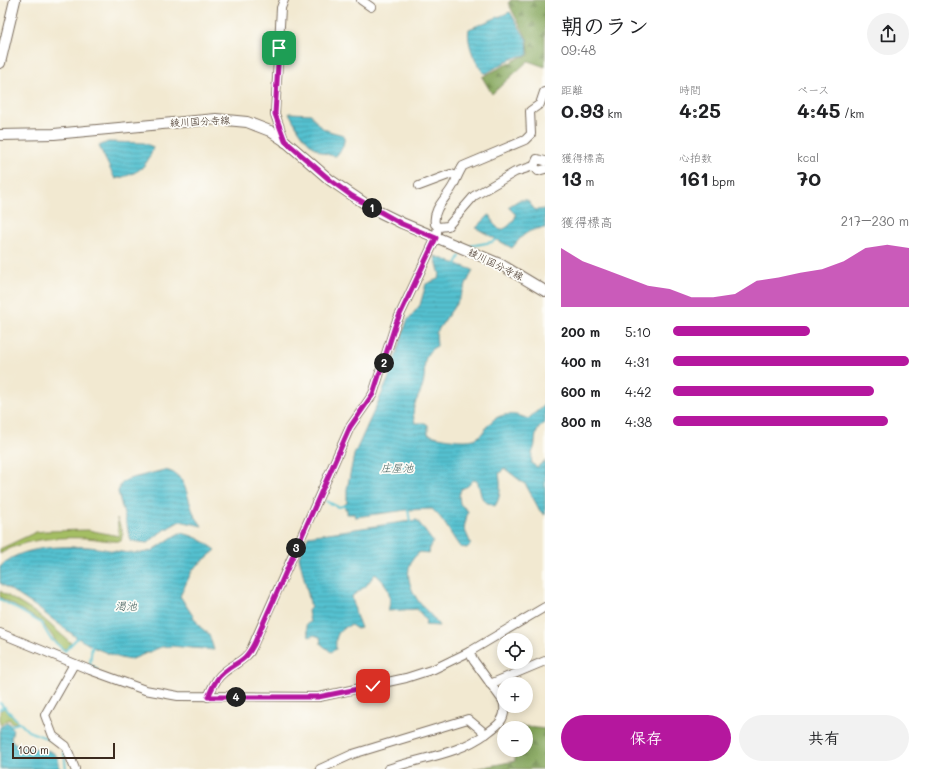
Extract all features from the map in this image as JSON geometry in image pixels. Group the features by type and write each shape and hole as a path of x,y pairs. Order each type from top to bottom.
{"main road":[{"path":"0,63 15,0"},
{"name":"綾川国分寺線","path":"0,135 54,134 216,119 233,120 253,124 270,131 352,196 402,224 500,264 545,291"}],"street":[{"path":"284,0 281,8 275,114 286,145"},
{"path":"361,0 371,7"},
{"path":"208,697 216,680 223,673 238,664 250,652 350,427 377,385 396,323 436,238 438,227 435,224 435,213 454,184 463,166 525,140 531,134 530,111 540,104 544,92"},
{"path":"438,227 448,226 474,196 515,172 534,166 537,159 545,161"},
{"path":"534,166 538,171 545,169"},
{"path":"419,186 451,174 457,176"},
{"path":"0,632 74,664 145,690 178,696 312,697 331,695 434,670 469,652 545,607"},
{"path":"469,652 474,662 497,693"},
{"path":"490,684 545,661"},
{"path":"74,664 45,715 53,736 66,746 75,769"},
{"path":"390,769 459,749 476,742 498,725 503,718 503,713"},
{"path":"320,769 353,754 468,719 486,734"}],"green space":[{"path":"511,0 545,0 545,67 528,61 492,94 482,77 521,57 529,55 528,40 508,3"},
{"path":"117,518 123,533 121,541 87,538 54,538 20,545 0,554 0,549 36,532 88,530 119,536"},
{"path":"0,591 39,615 71,643 68,648 64,649 60,647 42,622 0,597"},
{"path":"5,708 18,722 12,723 9,719 0,725 0,710"},
{"path":"533,728 545,729 545,769 474,769 515,761 515,757 533,757"}],"water":[{"path":"510,12 527,40 528,55 511,59 485,74 481,70 472,53 468,34 469,29"},
{"path":"289,113 311,114 324,129 344,135 343,146 336,156 320,151 313,146 302,134"},
{"path":"108,142 144,143 153,147 144,166 134,173 115,179 99,146"},
{"path":"519,200 527,200 535,210 545,209 545,228 530,231 512,248 476,228 489,215 491,216 493,223 500,230 508,227 516,215 508,207"},
{"name":"庄屋池","path":"435,256 473,270 458,301 436,333 437,346 427,354 425,359 424,382 413,412 415,423 425,423 428,425 428,434 451,439 470,440 477,438 491,422 499,416 509,414 528,419 545,404 545,422 536,433 535,445 532,454 532,464 537,467 545,461 545,515 540,511 526,485 504,468 499,474 500,491 495,506 485,502 477,481 473,480 468,486 461,489 459,496 460,504 468,511 464,528 471,544 467,548 460,547 444,522 432,509 406,510 355,517 354,514 347,514 347,509 345,509 345,504 347,503 347,489 354,455 388,380 407,321 420,305 426,284 438,279 440,275"},
{"path":"164,470 172,472 182,481 195,516 202,526 180,521 161,532 148,543 131,541 118,492 120,487 123,482 127,480"},
{"path":"417,520 433,542 430,546 429,553 420,552 414,557 409,569 410,583 419,602 439,626 425,625 426,620 417,609 388,611 390,600 388,590 383,581 375,574 366,586 352,596 356,615 361,628 357,629 351,625 340,631 336,640 336,649 331,652 321,644 320,637 314,635 309,637 306,625 310,622 308,611 311,607 299,557 308,536"},
{"name":"渇池","path":"180,533 199,539 216,550 193,569 180,596 200,627 209,634 214,650 171,646 161,647 130,660 120,658 95,648 76,637 35,606 0,583 0,567 8,560 29,551 53,547 77,547 127,553 140,553 151,551"},
{"path":"8,722 13,730 11,739 16,744 28,748 48,750 58,758 60,769 0,769 0,727"}],"waterway":[{"path":"470,246 492,242 498,238"},
{"path":"455,266 460,256"},
{"path":"326,501 338,507 348,505"},
{"path":"408,509 410,522"},
{"path":"0,599 41,623 50,638 65,651 79,636"},
{"path":"92,646 90,664 97,669"},
{"path":"0,703 28,731 54,741"},
{"path":"0,709 5,707"},
{"path":"9,726 19,723"},
{"path":"64,752 66,769"}],"route":[{"path":"279,48 275,114 285,141 330,180 352,196 402,224 436,238 396,323 373,394 356,416 350,427 254,644 245,659 223,673 216,680 208,697 318,697 373,686"}]}
